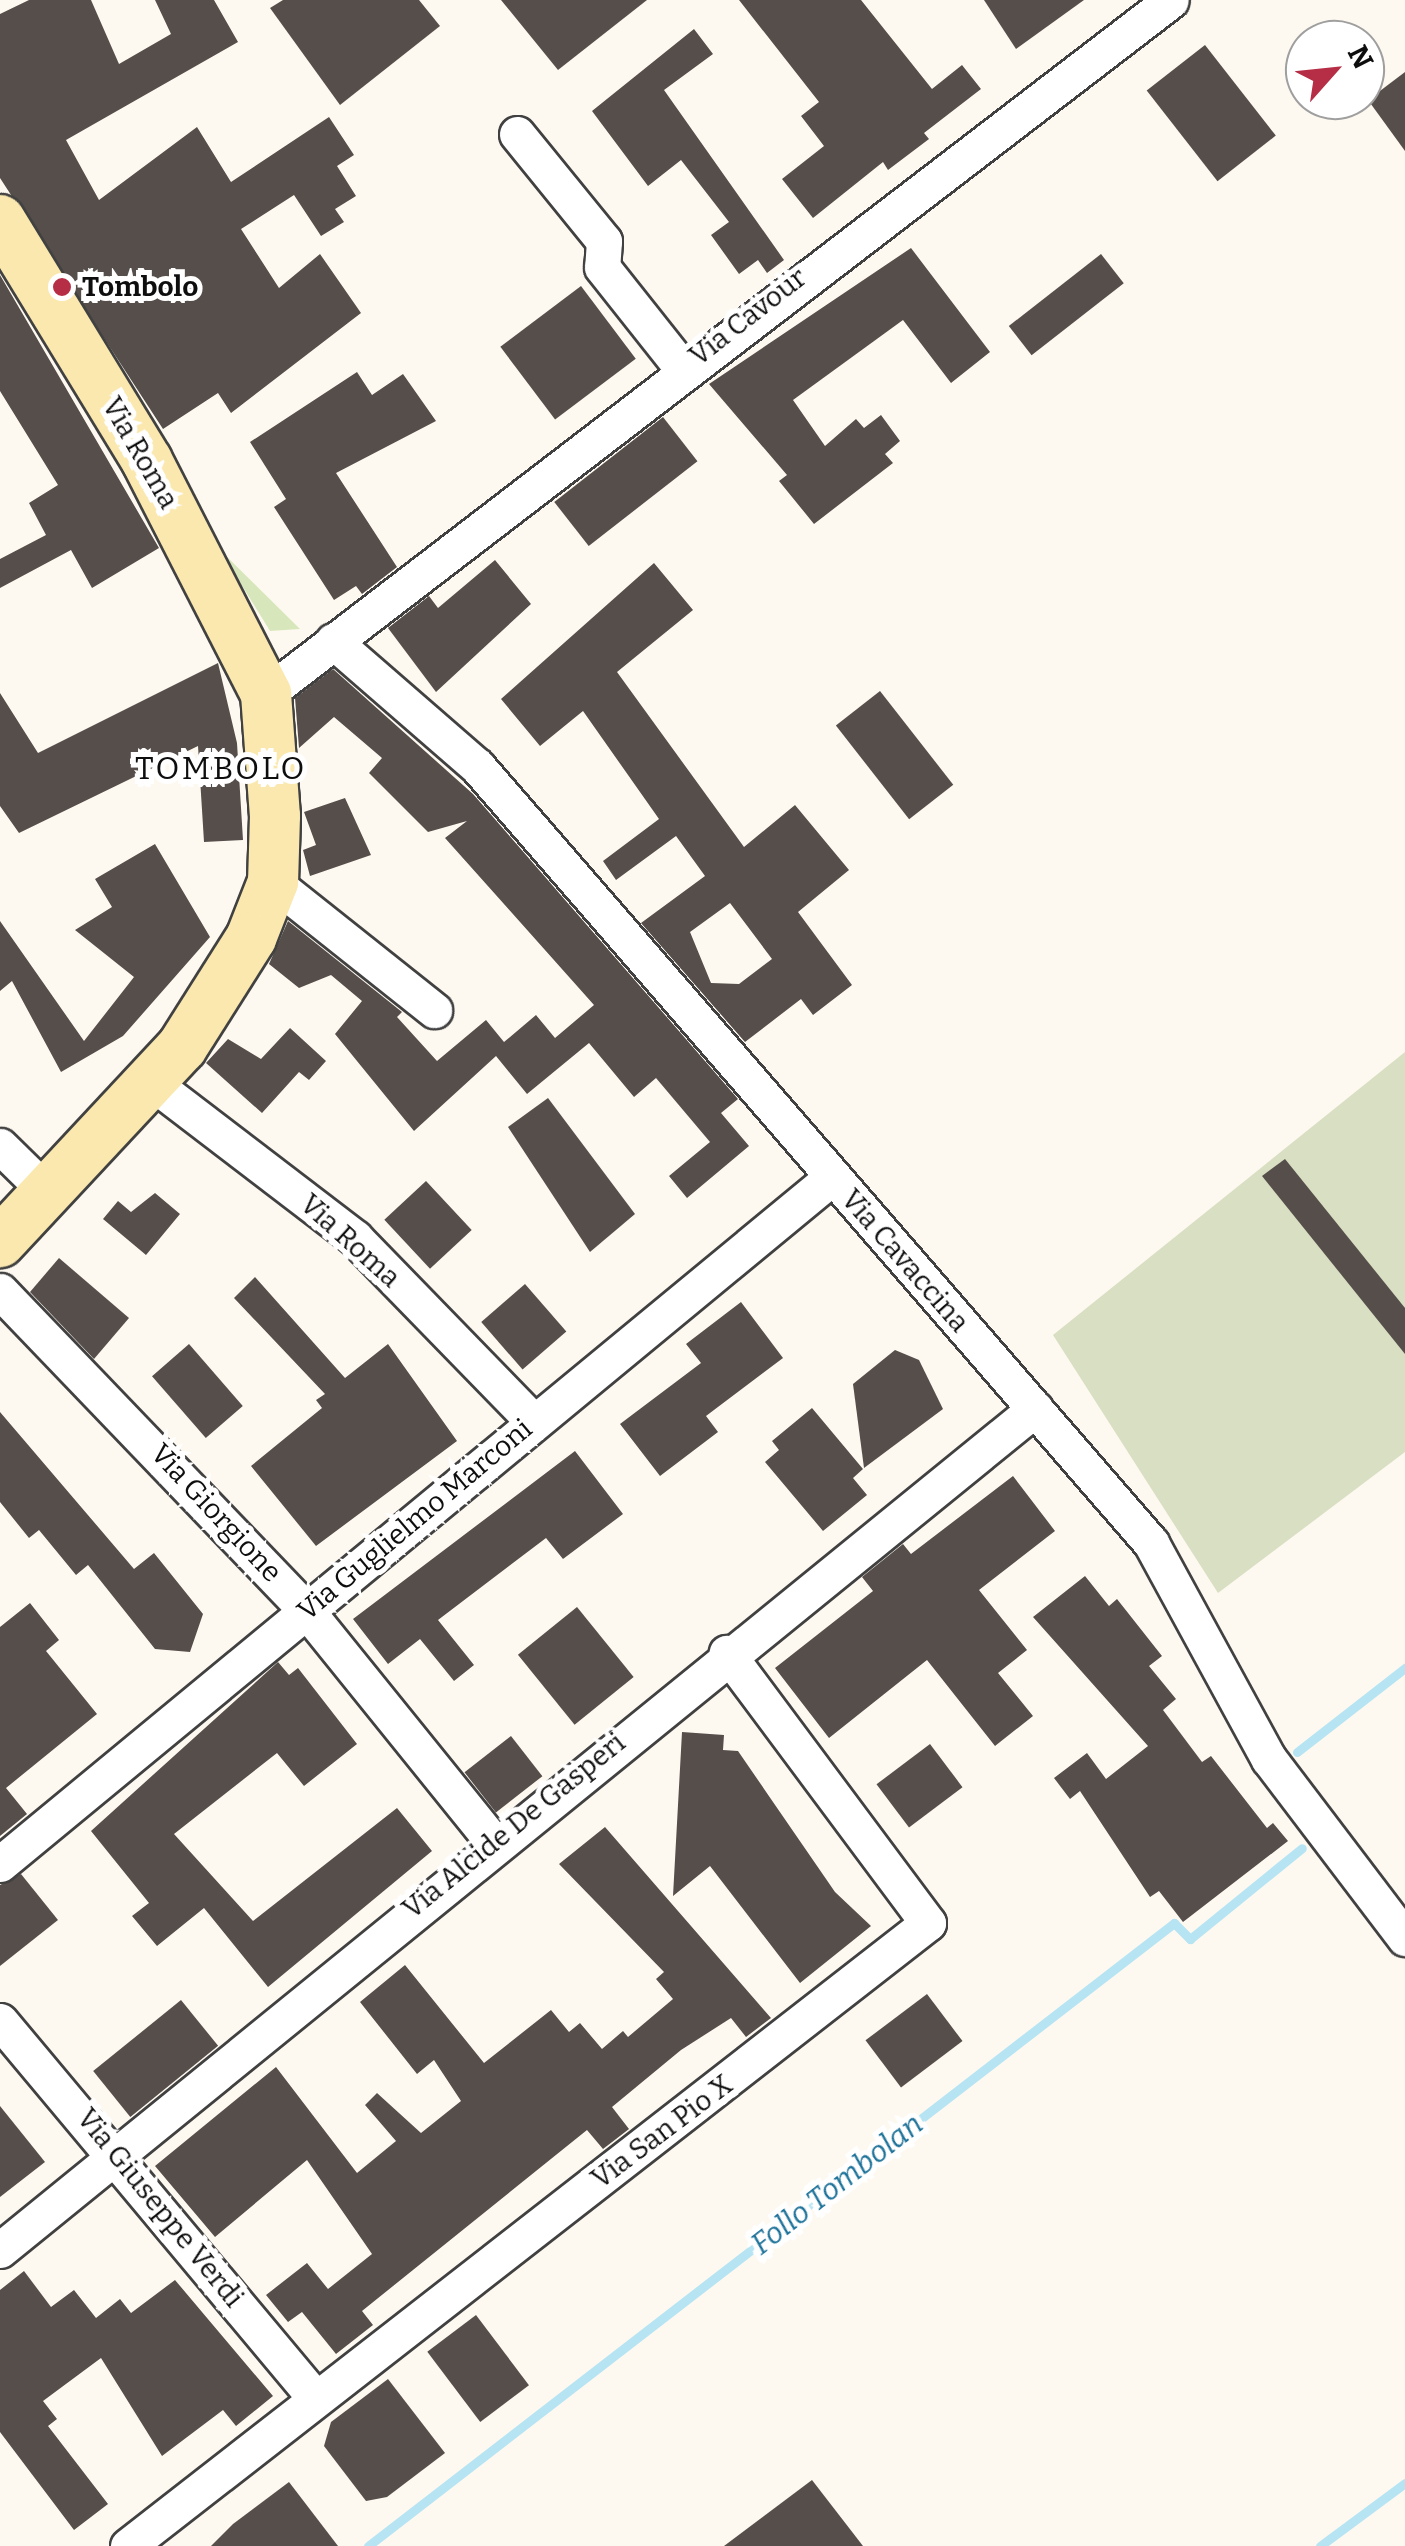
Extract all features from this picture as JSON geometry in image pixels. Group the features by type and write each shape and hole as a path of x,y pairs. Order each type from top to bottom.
{"main road":[{"name":"Via Roma","path":"0,220 147,461 266,694 273,882 251,938 150,1081 0,1242"}],"street":[{"name":"Via Cavour","path":"333,641 682,368 1170,0"},
{"path":"517,134 604,241 602,267 682,368"},
{"path":"266,694 333,641"},
{"name":"Via Cavaccina","path":"333,641 477,766 1151,1543 1269,1759 1405,1938"},
{"path":"273,882 434,1010"},
{"name":"Via Roma","path":"150,1081 355,1238 533,1422"},
{"path":"0,1146 47,1192"},
{"name":"Via Guglielmo Marconi","path":"0,1864 831,1178"},
{"name":"Via Giorgione","path":"0,1291 306,1610 493,1842"},
{"name":"Via Alcide De Gasperi","path":"0,2250 493,1842 1034,1409"},
{"name":"Via San Pio X","path":"128,2546 928,1924 727,1653"},
{"name":"Via Giuseppe Verdi","path":"0,2020 119,2154 315,2398"}],"green space":[{"path":"220,550 300,629 270,631"},
{"path":"1405,1052 1405,1452 1218,1593 1053,1335"}],"building":[{"path":"29,0 91,0 119,64 171,34 155,0 214,0 238,42 66,140 99,200 197,127 231,182 329,117 354,155 337,166 356,196 335,209 344,222 321,236 294,195 241,229 279,288 320,254 361,313 231,413 218,393 163,429 0,178 0,14"},
{"path":"283,0 419,0 440,26 340,105 270,8"},
{"path":"501,0 647,0 558,70"},
{"path":"739,0 861,0 932,89 962,65 981,89 924,133 929,139 888,170 883,162 813,218 782,179 824,146 801,116 819,102"},
{"path":"984,0 1084,0 1016,49"},
{"path":"694,29 713,54 664,90 784,260 767,273 758,260 739,274 711,235 729,222 681,160 648,186 592,111"},
{"path":"1205,45 1276,136 1217,181 1147,91"},
{"path":"1405,72 1405,151 1383,120 1385,87"},
{"path":"911,248 990,352 951,383 903,320 793,400 825,446 856,419 864,428 881,415 900,441 885,454 893,463 814,524 779,481 787,475 709,384"},
{"path":"1101,254 1124,283 1032,355 1009,326"},
{"path":"0,275 159,548 92,588 71,550 0,588 0,559 46,535 29,503 58,485 0,391"},
{"path":"581,286 636,359 555,419 500,347"},
{"path":"357,372 372,395 403,374 436,421 336,473 397,567 362,594 356,586 334,600 274,507 286,499 250,442"},
{"path":"663,417 697,461 589,546 554,502"},
{"path":"495,560 531,604 436,692 388,628 429,596 438,608"},
{"path":"654,563 693,610 617,672 744,847 795,805 849,870 798,912 852,985 813,1015 801,999 745,1042 641,923 705,876 676,836 616,880 603,861 659,819 583,711 540,746 501,699","holes":["730,903 772,959 739,984 711,983 690,932"]},
{"path":"218,663 237,743 243,840 204,842 198,746 19,833 0,806 0,693 38,753"},
{"path":"333,669 473,794 738,1099 721,1113 749,1146 687,1198 669,1176 710,1142 656,1078 634,1097 589,1043 527,1094 496,1056 414,1131 335,1034 362,1001 331,975 299,988 269,964 288,921 402,1012 397,1017 437,1061 486,1020 504,1042 536,1015 555,1038 594,1005 445,838 467,821 428,832 369,773 382,758 334,717 299,748 295,698"},
{"path":"880,691 953,785 909,819 836,725"},
{"path":"345,798 371,855 310,876 303,850 316,845 304,812"},
{"path":"155,844 210,937 123,1036 61,1072 12,981 0,991 0,921 84,1041 134,977 75,930 112,907 95,879"},
{"path":"290,1028 326,1061 309,1080 299,1072 262,1113 206,1063 228,1039 261,1059"},
{"path":"548,1098 635,1214 590,1252 508,1127"},
{"path":"1285,1159 1405,1308 1405,1354 1262,1176"},
{"path":"426,1181 472,1230 430,1269 384,1220"},
{"path":"155,1193 180,1214 146,1255 103,1219 118,1201 131,1212"},
{"path":"59,1258 129,1318 94,1359 30,1292"},
{"path":"255,1277 345,1378 388,1344 457,1441 316,1546 251,1466 322,1408 316,1400 325,1394 234,1298"},
{"path":"525,1284 566,1332 523,1370 481,1322"},
{"path":"741,1302 783,1358 706,1416 718,1432 660,1476 620,1424 701,1363 686,1344"},
{"path":"189,1344 243,1406 206,1438 152,1376"},
{"path":"895,1350 919,1360 943,1409 864,1468 853,1384"},
{"path":"812,1408 863,1469 853,1478 867,1495 823,1531 765,1462 779,1450 772,1441"},
{"path":"0,1412 134,1569 154,1553 203,1614 190,1652 155,1649 88,1565 76,1575 39,1530 29,1538 0,1502"},
{"path":"575,1451 623,1514 563,1559 546,1538 438,1620 474,1665 454,1681 420,1639 388,1664 353,1619"},
{"path":"1013,1476 1055,1531 979,1590 1027,1650 998,1673 1033,1716 995,1746 927,1660 829,1738 775,1668 873,1591 862,1577 903,1544 911,1554"},
{"path":"1085,1576 1109,1606 1117,1599 1162,1656 1149,1666 1176,1699 1163,1710 1202,1762 1211,1756 1267,1828 1273,1823 1288,1841 1183,1922 1159,1891 1150,1897 1080,1791 1070,1799 1054,1778 1087,1753 1106,1779 1148,1746 1033,1617"},
{"path":"30,1603 59,1640 46,1651 97,1714 6,1788 27,1814 0,1836 0,1627"},
{"path":"577,1607 634,1677 575,1725 518,1655"},
{"path":"278,1662 289,1675 298,1668 357,1744 304,1786 277,1753 174,1834 253,1921 397,1808 432,1851 268,1987 204,1908 157,1946 132,1916 149,1903 91,1831"},
{"path":"682,1732 724,1735 723,1750 738,1751 835,1892 871,1926 800,1983 710,1866 673,1896"},
{"path":"511,1736 542,1776 496,1813 465,1772"},
{"path":"930,1744 962,1787 909,1827 876,1784"},
{"path":"605,1827 771,2018 746,2037 731,2018 681,2050 612,2107 629,2129 603,2149 587,2130 362,2311 373,2325 336,2354 302,2312 288,2322 266,2295 307,2263 328,2289 372,2254 307,2160 215,2237 155,2166 276,2067 357,2173 396,2141 365,2105 377,2093 421,2133 461,2101 434,2060 417,2074 360,2002 405,1965 484,2063 551,2010 569,2032 580,2023 602,2049 623,2031 628,2037 673,1999 656,1979 664,1972 559,1864"},
{"path":"21,1874 58,1920 0,1966 0,1885"},
{"path":"927,1994 963,2041 901,2087 866,2040"},
{"path":"181,2000 218,2046 130,2117 93,2071"},
{"path":"0,2106 45,2162 0,2197"},
{"path":"24,2271 51,2307 74,2290 96,2318 120,2299 131,2313 175,2280 273,2396 236,2426 223,2410 162,2456 101,2358 43,2401 57,2419 48,2426 108,2504 74,2530 0,2432 0,2290"},
{"path":"476,2315 529,2385 480,2422 427,2352"},
{"path":"388,2379 445,2453 387,2497 366,2501 324,2446 331,2422"},
{"path":"812,2480 863,2546 724,2546"},
{"path":"289,2482 338,2546 211,2546 233,2524"}],"waterway":[{"name":"Follo Tombolan","path":"1297,1752 1405,1668"},
{"name":"Follo Tombolan","path":"368,2546 1174,1923 1190,1939 1302,1848"},
{"path":"1320,2546 1405,2483"}],"place":[{"name":"Tombolo","path":"62,287"}],"district":[{"name":"TOMBOLO","path":"221,768"}]}
